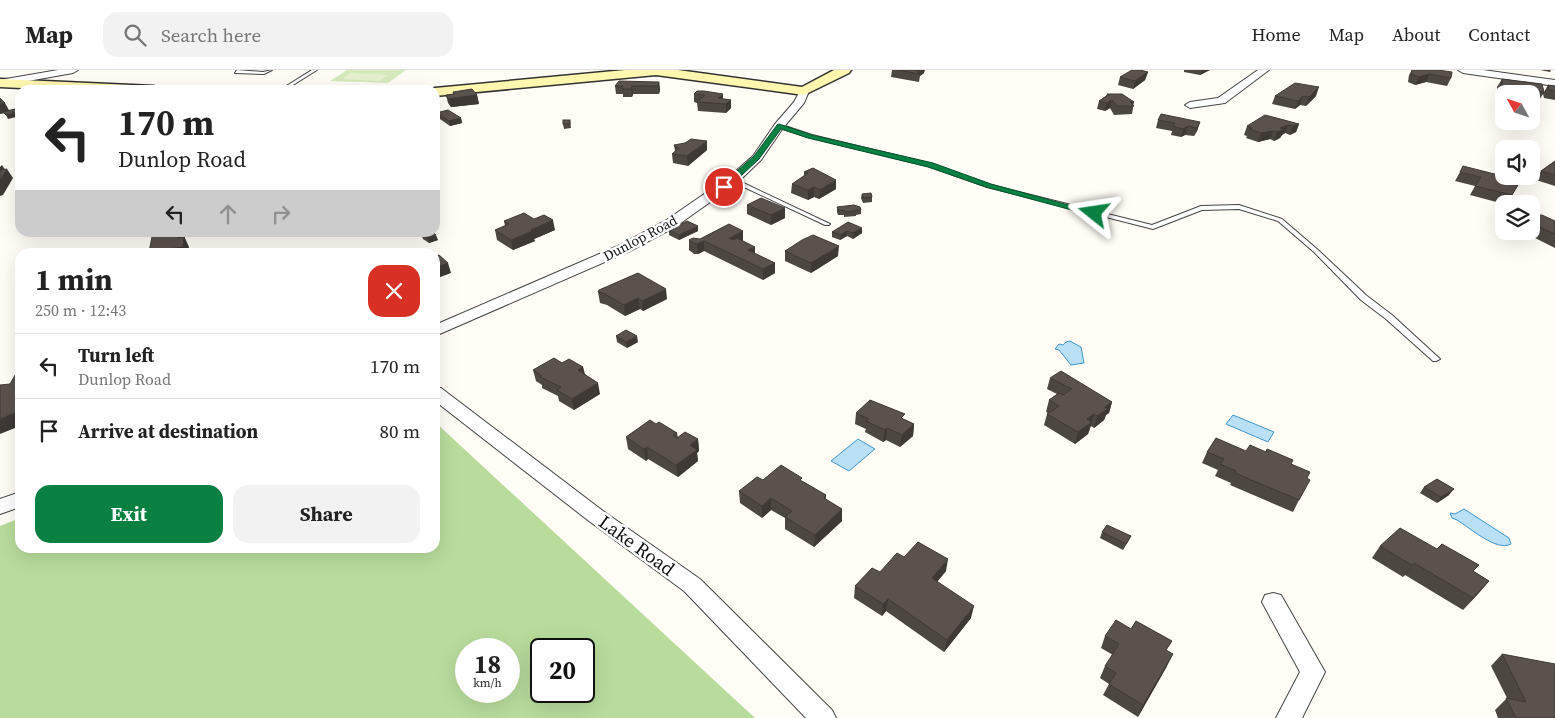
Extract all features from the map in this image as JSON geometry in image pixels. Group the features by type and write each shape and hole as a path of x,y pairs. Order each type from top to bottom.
{"main road":[{"path":"1,83 65,85 78,80 86,70"},
{"path":"440,92 656,71 804,91 844,70"}],"street":[{"path":"1,83 73,70"},
{"path":"1190,105 1221,101 1264,70"},
{"path":"1463,70 1555,83"},
{"name":"Dunlop Road","path":"440,329 625,248 670,224 733,180 757,158 779,126 799,103 804,91"},
{"name":"Lake Road","path":"440,396 596,516 692,585 822,718"},
{"path":"0,507 15,501"},
{"path":"1274,602 1313,672 1289,718"}],"lane":[{"path":"240,70 236,72 264,73 270,70"},
{"path":"290,85 314,70"},
{"path":"779,126 810,136 930,165 989,186 1153,227 1201,208 1239,208 1280,220 1316,251 1364,298 1389,317 1436,359"},
{"path":"733,180 827,224"}],"green space":[{"path":"347,70 406,70 388,83 330,81"},
{"path":"351,73 389,75 380,81 342,79"},
{"path":"440,427 755,718 0,718 0,526 15,520 15,553 440,553"}],"water":[{"path":"1070,341 1081,347 1084,363 1071,365 1059,350 1055,349 1059,344 1063,345"},
{"path":"1233,415 1274,432 1268,442 1226,424"},
{"path":"858,439 875,449 849,471 831,461"},
{"path":"1464,509 1509,538 1511,544 1505,546 1491,542 1452,518 1450,513 1455,514"}],"building":[{"path":"898,70 915,70 920,74"},
{"path":"1132,70 1148,72 1135,81 1120,77"},
{"path":"1412,70 1452,72 1451,78 1429,74 1419,77 1411,74"},
{"path":"1502,79 1542,84 1544,92 1540,91 1540,85 1502,85"},
{"path":"619,81 659,82 658,86 632,86 631,89 622,89 623,86 615,86"},
{"path":"1295,83 1319,87 1309,97 1303,96 1298,101 1275,96"},
{"path":"1548,85 1555,86 1555,91 1549,90"},
{"path":"472,89 477,95 448,99 446,95 454,94 453,92"},
{"path":"697,91 723,94 718,98 731,100 726,104 697,102 705,95 694,94"},
{"path":"1107,94 1122,94 1134,102 1130,102 1134,106 1117,106 1112,100 1107,103 1099,101"},
{"path":"15,109 15,112 6,115 3,112"},
{"path":"448,110 461,118 449,121 440,115 440,112"},
{"path":"1161,114 1200,122 1197,128 1188,126 1183,129 1173,126 1175,123 1158,120"},
{"path":"1265,115 1299,124 1288,125 1280,128 1284,129 1277,132 1261,133 1249,129 1252,128 1247,126"},
{"path":"563,120 570,120 570,124 563,124"},
{"path":"691,139 707,141 687,156 672,154 679,148 674,145 685,143"},
{"path":"1555,161 1555,175 1541,171"},
{"path":"1463,166 1495,174 1495,185 1518,185 1512,195 1475,186 1481,177 1460,172"},
{"path":"813,168 836,180 820,190 814,187 808,190 792,184 808,173 804,172"},
{"path":"7,169 0,181 0,170"},
{"path":"871,193 872,197 863,198 862,194"},
{"path":"761,198 785,208 771,215 747,205"},
{"path":"854,205 860,207 861,210 845,212 844,210 838,210 837,207"},
{"path":"524,213 534,219 544,215 553,220 511,240 495,230 509,224 504,221"},
{"path":"1540,215 1555,221 1555,234 1540,227"},
{"path":"687,221 698,226 679,235 669,230"},
{"path":"848,222 862,228 853,233 847,231 841,235 832,232"},
{"path":"729,224 743,231 729,238 733,240 737,238 755,247 748,250 775,263 763,269 704,241 697,244 689,240 693,238 700,239"},
{"path":"813,235 839,246 811,263 785,251 802,240"},
{"path":"152,237 184,237 183,247 150,248"},
{"path":"440,256 448,263 440,266"},
{"path":"638,273 666,289 642,301 638,298 624,305 598,292 599,290"},
{"path":"626,330 637,336 626,342 616,336"},
{"path":"554,358 562,363 569,359 583,367 578,370 598,383 572,399 557,390 561,387 540,377 542,376 533,370"},
{"path":"1061,371 1112,402 1105,407 1108,409 1097,416 1094,414 1087,419 1092,422 1078,432 1047,414 1059,406 1049,400 1059,393 1063,395 1072,389 1050,378"},
{"path":"15,375 15,413 0,419 0,385 10,384"},
{"path":"870,400 905,414 901,418 914,424 902,435 887,428 885,430 866,421 869,419 856,413"},
{"path":"650,420 656,424 659,422 677,433 673,435 677,438 685,432 698,439 690,445 697,450 676,465 647,447 644,449 626,437"},
{"path":"1216,438 1246,451 1250,445 1266,452 1267,449 1293,460 1291,464 1310,472 1307,478 1310,480 1299,500 1235,473 1236,471 1220,464 1224,459 1207,452"},
{"path":"781,465 802,478 800,480 826,495 824,498 842,509 815,535 785,517 792,511 771,498 762,506 739,491 757,477 763,480"},
{"path":"1437,479 1454,489 1441,497 1424,487"},
{"path":"1107,525 1131,536 1126,544 1102,532"},
{"path":"1400,528 1437,549 1442,544 1479,565 1473,571 1489,581 1473,598 1414,563 1412,565 1380,546"},
{"path":"918,542 948,559 932,578 974,606 947,640 888,599 883,604 855,586 872,568 880,572 897,553 904,557"},
{"path":"1116,620 1131,629 1136,621 1172,641 1166,650 1173,654 1143,705 1109,684 1116,673 1105,666 1119,644 1105,636"},
{"path":"1502,654 1555,664 1555,718 1516,718 1506,698 1526,702"}],"route":[{"path":"724,187 757,158 779,126 810,136 930,165 989,186 1094,213"}]}
